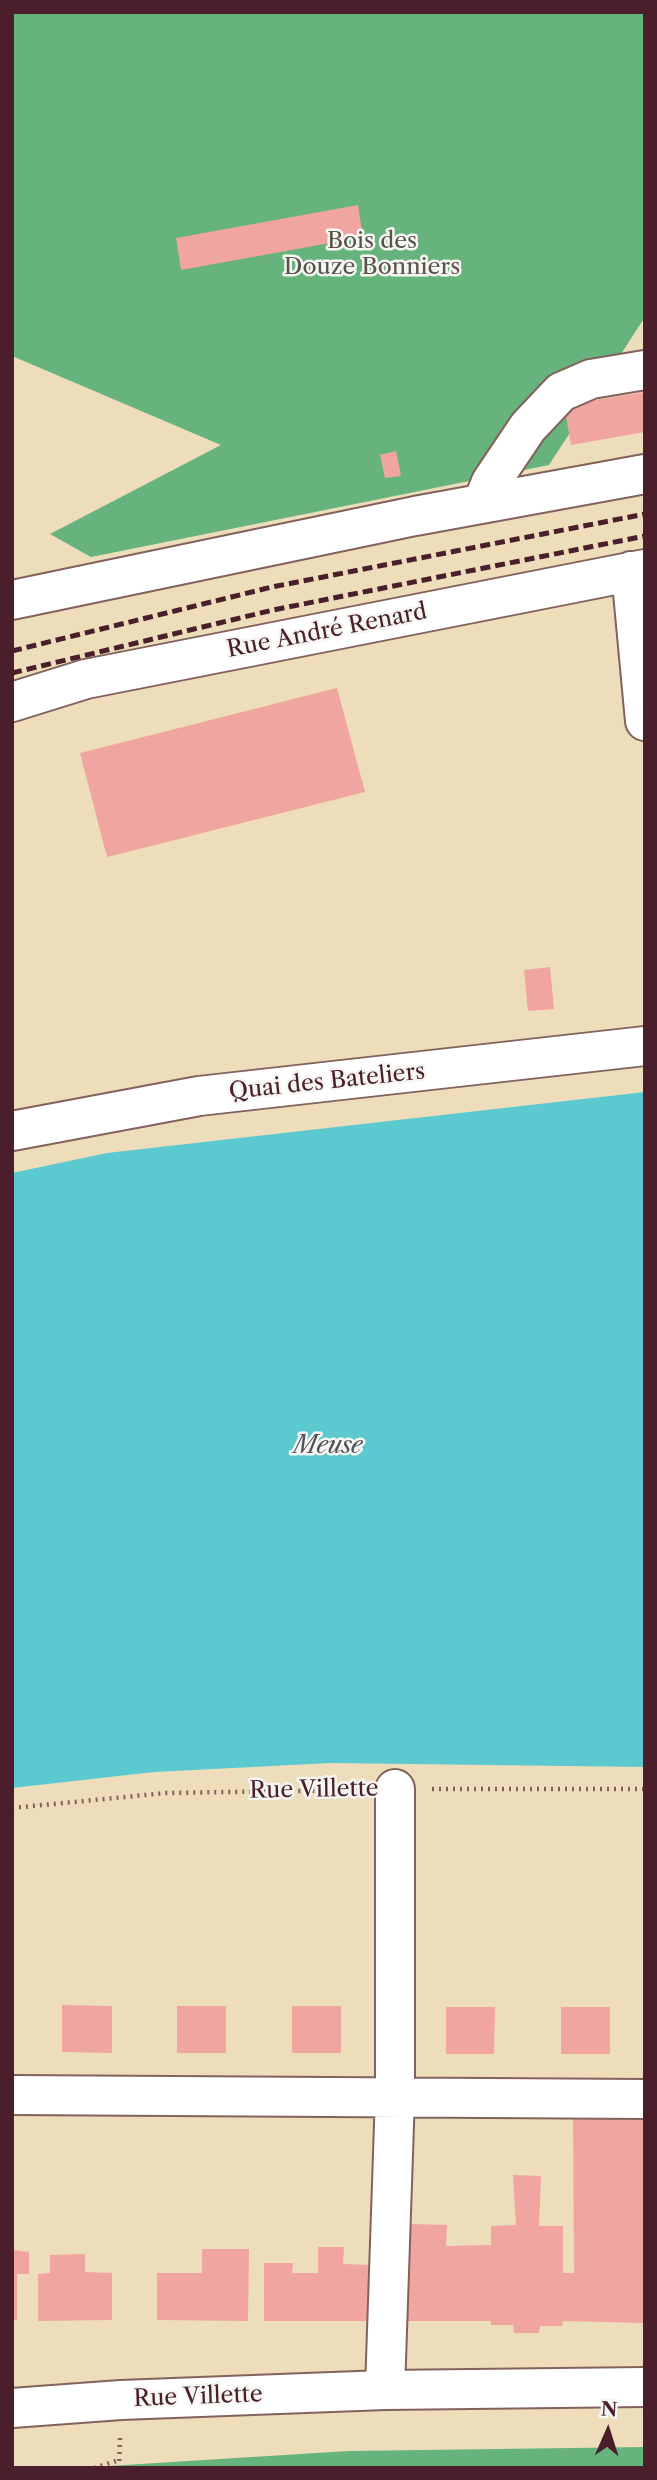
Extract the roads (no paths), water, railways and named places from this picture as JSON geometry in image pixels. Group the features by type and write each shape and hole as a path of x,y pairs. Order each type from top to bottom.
{"street":[{"path":"482,504 491,482 528,428 561,392 591,379 645,370"},
{"path":"12,600 482,504 645,474"},
{"path":"638,570 645,721"},
{"name":"Rue André Renard","path":"12,702 86,679 638,570"},
{"name":"Quai des Bateliers","path":"12,1131 199,1096 645,1046"},
{"name":"Rue Villette","path":"385,2390 395,2095 395,1789"},
{"path":"12,2095 395,2095 645,2099"},
{"name":"Rue Villette","path":"12,2408 121,2400 385,2390 645,2387"}],"water":[{"name":"Meuse","path":"645,1092 645,1767 331,1763 154,1772 12,1788 12,1173 107,1153"}],"railway":[{"path":"12,651 272,587 645,514"},
{"path":"12,673 273,610 645,536"}],"park label":[{"name":"Bois des Douze Bonniers","path":"372,254"}]}
